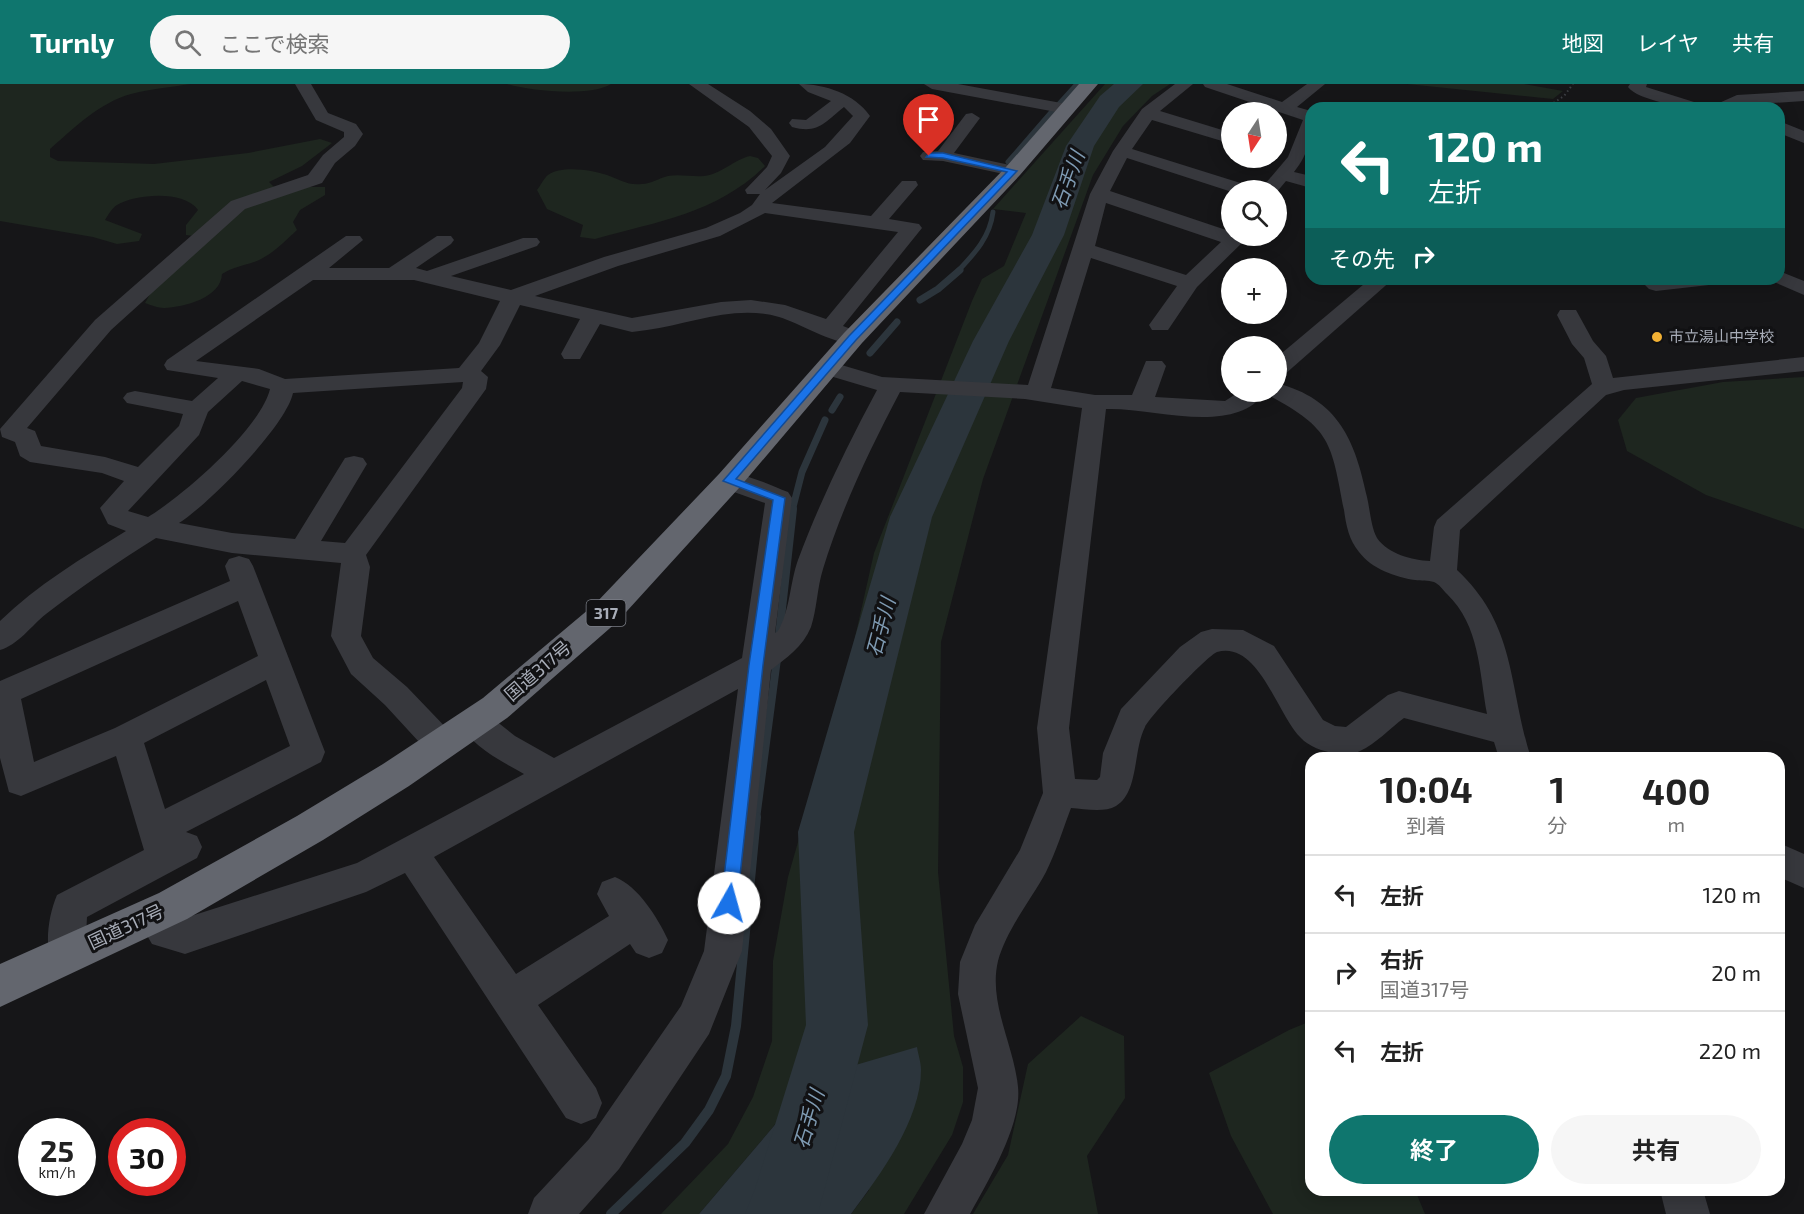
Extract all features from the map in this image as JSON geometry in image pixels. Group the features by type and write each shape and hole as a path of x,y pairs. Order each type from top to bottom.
{"highway":[{"name":"国道317号","path":"0,986 153,915 310,828 495,708 606,613 729,481 828,368 841,334 1013,171 1089,84"}],"street":[{"path":"142,478 105,465 39,456 29,450 26,437 11,431 103,324 169,264 238,205 315,179 322,174 326,163 351,140 354,134 350,128 322,116 303,84"},
{"path":"308,273 394,274 427,278 632,325 650,325 731,307 753,306 787,314 841,334 912,228 877,221 755,212 745,209 755,187 775,169 782,156 774,141 761,129 736,108 697,84"},
{"path":"466,375 489,345 513,297 632,263 680,240 755,212 776,188 841,142 858,125 862,116 858,110 843,100 819,92 807,84"},
{"path":"932,84 992,89 1017,100 1067,109"},
{"path":"1017,100 1033,84"},
{"path":"1031,393 1084,249 1099,194 1122,150 1148,113 1185,84"},
{"path":"1287,107 1317,84"},
{"path":"1638,84 1636,87 1640,90 1687,95 1696,102"},
{"path":"1784,84 1804,96"},
{"path":"1223,86 1269,102"},
{"path":"1760,102 1804,96"},
{"path":"798,123 809,126 843,100"},
{"path":"1287,108 1305,115"},
{"path":"1148,113 1221,136"},
{"path":"972,118 936,156 1013,171"},
{"path":"1785,129 1804,138"},
{"path":"1278,180 1296,158 1305,136"},
{"path":"1122,150 1221,183"},
{"path":"1287,155 1296,158"},
{"path":"1282,175 1305,181"},
{"path":"877,221 909,185"},
{"path":"1099,194 1221,233"},
{"path":"352,554 474,389 476,377 466,375 282,386 259,376 175,364 353,240"},
{"path":"394,274 444,240"},
{"path":"680,240 691,263"},
{"path":"427,278 530,242"},
{"path":"1160,326 1190,283 1229,246"},
{"path":"1084,249 1190,283"},
{"path":"1785,271 1804,269"},
{"path":"1785,280 1804,289"},
{"path":"1287,361 1376,285"},
{"path":"1568,315 1583,344 1594,356 1600,371 1599,376 1608,386"},
{"path":"572,354 593,316"},
{"path":"1443,573 1447,527 1587,399 1608,386 1804,364"},
{"path":"1141,403 1154,366"},
{"path":"828,368 880,384 1031,393 1095,402 1141,403 1217,410 1241,402"},
{"path":"237,373 197,409 190,429 113,508 117,518 152,528 232,543 352,554"},
{"path":"393,402 408,379"},
{"path":"153,915 165,931 185,936 366,876 756,665 789,639 796,627 808,571 826,521 851,461 892,385"},
{"path":"1,636 24,615 81,572 178,511 212,482 272,415 279,401 282,386"},
{"path":"1060,793 1105,795 1116,782 1119,753 1132,718 1191,655 1212,640 1243,642 1263,654 1312,729 1330,739 1351,741 1400,704 1509,744 1493,646 1482,617 1468,595 1443,573 1400,567 1367,544 1361,530 1343,446 1336,430 1320,415 1287,396"},
{"path":"135,398 197,409"},
{"path":"946,1214 977,1159 993,1120 998,1088 977,994 979,962 988,938 1034,859 1060,793 1053,728 1095,402"},
{"path":"302,550 354,464"},
{"path":"550,1214 604,1154 695,1020 723,951 756,665 779,498 729,481"},
{"path":"66,955 70,907 309,752 245,586 232,543"},
{"path":"352,554 356,567 346,636 362,666 396,696 441,745"},
{"path":"245,586 4,693 21,782 126,737 274,662"},
{"path":"475,722 504,746 554,774"},
{"path":"126,737 168,845"},
{"path":"411,852 581,1103"},
{"path":"1785,862 1804,872"},
{"path":"511,1000 633,918"},
{"path":"1684,1196 1688,1214"}],"path":[{"path":"1555,102 1564,96 1573,84"}],"shaded area":[{"path":"0,84 191,84 138,92 108,103 50,149 50,157 58,161 154,164 248,153 320,139 332,143 302,166 269,182 274,187 325,187 325,195 300,210 293,222 297,230 272,252 254,262 222,274 215,289 200,300 181,306 159,308 145,303 154,287 194,236 186,235 186,225 198,210 182,199 171,197 147,196 125,201 115,206 105,220 142,234 139,241 117,244 93,237 0,221"},
{"path":"507,84 611,84 589,90 560,92"},
{"path":"1105,84 1170,84 1152,96 1123,126 1093,175 983,479 941,642 938,872 954,1036 963,1067 963,1102 952,1135 904,1214 851,1214 869,1190 801,1081 779,1120 699,1214 661,1214 728,1144 753,1097 772,1041 773,961 788,877 849,664 874,553 972,301 982,279 1004,266 1026,213 993,209"},
{"path":"1407,84 1524,84 1563,91 1553,99"},
{"path":"750,156 758,158 765,166 727,195 664,221 595,239 580,237 583,225 547,209 537,190 548,175 561,170 593,171 628,183 642,184 668,176 710,175"},
{"path":"1804,377 1804,529 1706,495 1627,451 1618,420 1636,398 1723,382"},
{"path":"1081,1016 1124,1036 1125,1098 1087,1156 1098,1214 973,1214 1008,1155 1028,1064"},
{"path":"1305,1023 1305,1196 1418,1196 1425,1214 1273,1214 1231,1136 1209,1073"}],"water":[{"path":"917,1047 921,1070 914,1108 897,1146 851,1214 699,1214 779,1120 801,1081"}],"waterway":[{"path":"1059,104 1077,84"},
{"name":"石手川","path":"780,1214 784,1210 837,1025 826,832 911,517 991,341 1048,235 1080,146 1109,102 1130,84"},
{"path":"1008,162 1054,109"},
{"path":"958,271 985,237 993,212"},
{"path":"920,300 938,289 960,270"},
{"path":"870,353 897,322"},
{"path":"832,410 840,397"},
{"path":"792,511 802,472 825,420"},
{"path":"779,636 793,509"},
{"path":"756,819 777,659"},
{"path":"611,1214 685,1143 709,1110 726,1076 736,1026 756,817"}],"place":[{"name":"市立湯山中学校","path":"1657,337"}],"route":[{"path":"729,903 756,665 779,498 729,481 853,338 1013,171 943,156 929,156"}]}
